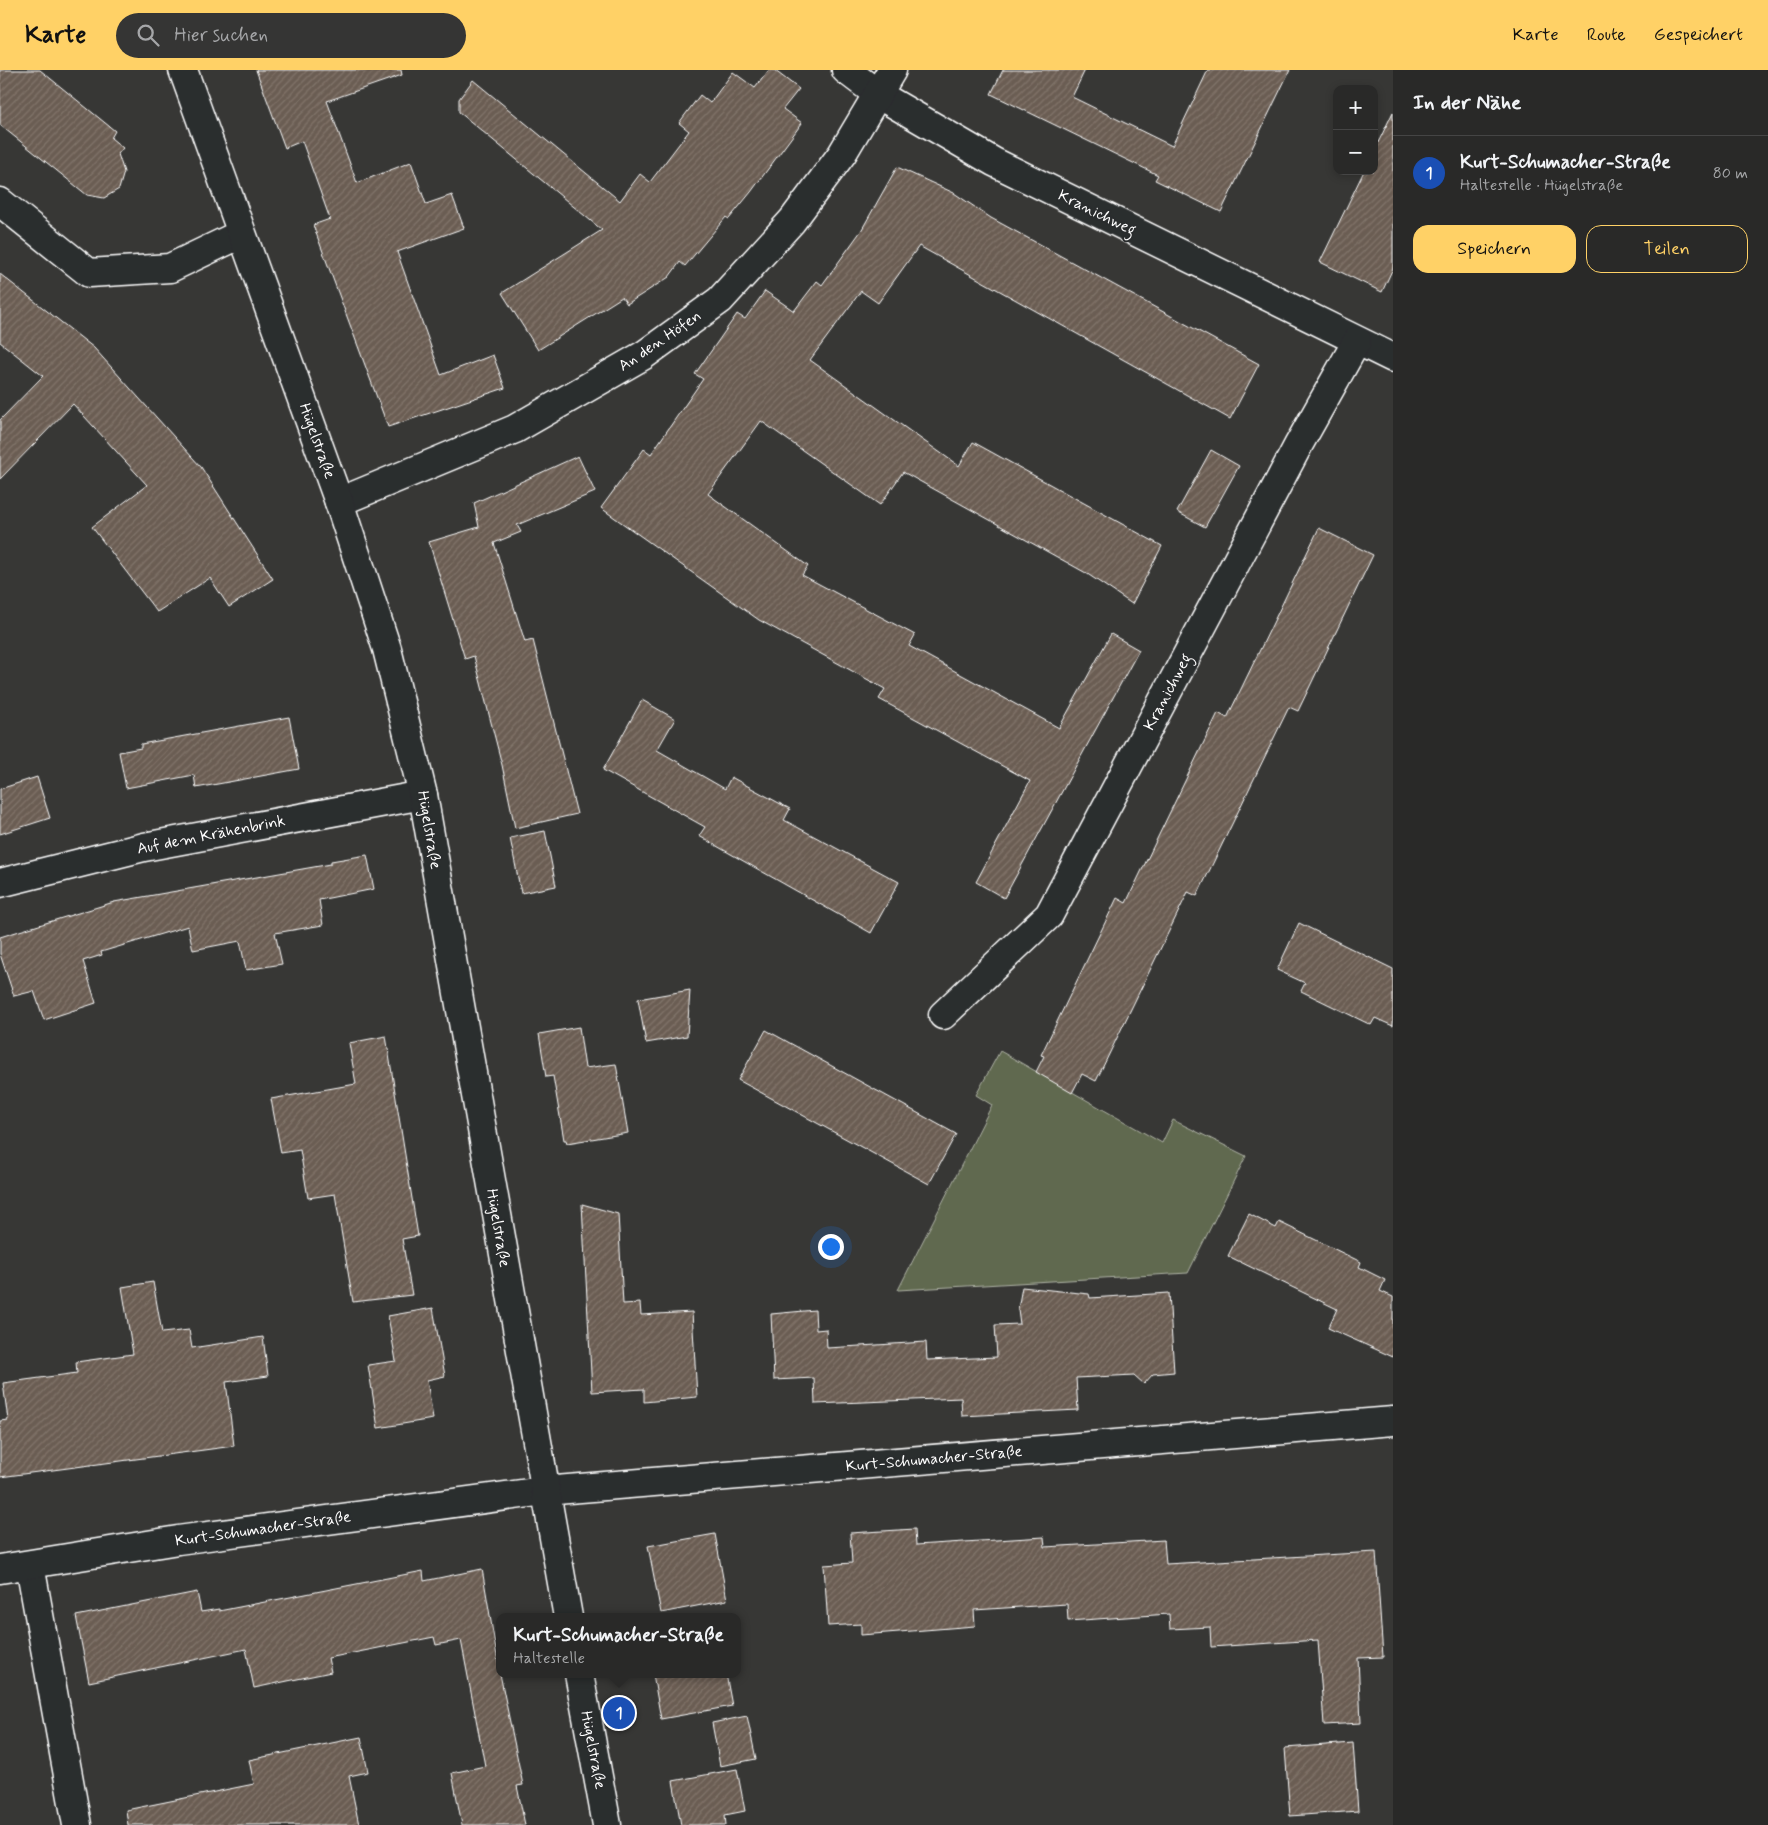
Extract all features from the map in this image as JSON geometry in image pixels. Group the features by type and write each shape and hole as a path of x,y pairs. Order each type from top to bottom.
{"street":[{"name":"Hügelstraße","path":"183,70 240,234 339,502 387,649 423,795 544,1491 567,1613"},
{"name":"Kranichweg","path":"846,70 879,95 994,162 1393,358"},
{"name":"An den Höfen","path":"339,502 514,429 644,355 720,300 792,221 842,154 879,95 892,70"},
{"path":"0,202 89,273 170,268 240,234"},
{"name":"Kranichweg","path":"943,1015 1049,915 1295,453 1357,341"},
{"name":"Auf dem Krähenbrink","path":"0,883 144,847 423,795"},
{"name":"Kurt-Schumacher-Straße","path":"0,1569 178,1540 544,1491 1393,1421"},
{"path":"30,1565 77,1825"},
{"name":"Hügelstraße","path":"580,1678 607,1825"}],"green space":[{"path":"1000,1051 1162,1143 1173,1120 1246,1156 1188,1273 898,1290 992,1105 976,1095"}],"building":[{"path":"0,70 40,70 115,131 111,138 123,148 118,154 124,172 119,189 104,198 87,195 0,125"},
{"path":"256,70 401,70 402,75 327,101 357,183 411,162 426,204 452,195 464,228 397,252 441,375 493,355 505,388 388,427 313,225 330,219 302,141 285,148"},
{"path":"769,70 774,70 799,89 783,109 802,123 729,219 726,217 685,266 680,262 669,277 627,304 622,297 538,350 502,293 602,230 459,112 459,99 473,80 620,201 640,174 650,182 689,131 679,123 700,95 710,103 733,72 755,88"},
{"path":"1003,70 1085,70 1072,97 1172,146 1208,70 1290,70 1221,212 1155,180 1158,175 991,94"},
{"path":"1393,112 1393,268 1382,292 1320,262 1362,175 1378,175 1378,143"},
{"path":"897,167 954,193 991,218 1259,364 1230,419 919,246 878,303 861,291 810,360 959,466 973,442 1162,546 1132,604 1086,573 903,472 880,505 761,421 708,494 808,566 802,575 915,635 909,646 1059,728 1111,634 1139,650 1004,898 976,882 1030,781 879,699 885,689 759,620 601,508 644,449 651,454 703,379 695,374 737,314 745,319 765,291 794,311 817,281 822,285 861,231"},
{"path":"0,274 94,348 201,467 273,579 229,607 210,578 157,612 92,527 147,485 73,404 0,479 0,420 43,376 0,342"},
{"path":"1211,450 1239,466 1205,527 1177,512"},
{"path":"578,456 595,492 517,525 521,532 494,543 525,642 533,640 577,814 515,828 502,765 474,656 465,659 429,542 479,527 474,503"},
{"path":"1319,528 1373,555 1298,711 1289,707 1197,896 1188,892 1096,1081 1082,1074 1072,1093 1036,1072 1044,1056 1041,1055 1117,898 1126,903 1218,713 1227,718"},
{"path":"642,700 675,719 657,750 725,789 731,777 790,809 784,820 899,882 871,933 699,836 705,827 603,770"},
{"path":"289,717 299,769 196,788 194,775 126,788 119,752 141,748 141,744"},
{"path":"37,777 50,818 0,834 0,789"},
{"path":"545,831 556,886 521,893 510,838"},
{"path":"367,855 374,889 319,900 323,925 275,933 282,964 246,970 240,941 193,950 188,926 101,952 102,955 83,961 96,1003 44,1020 34,991 14,996 0,954 0,937 114,902 331,864 331,861"},
{"path":"1299,923 1393,969 1393,1026 1375,1018 1371,1025 1301,991 1305,983 1277,970"},
{"path":"690,990 687,1036 646,1043 638,999"},
{"path":"579,1027 585,1068 616,1064 628,1133 567,1143 564,1140 553,1076 546,1077 539,1034"},
{"path":"766,1030 956,1134 929,1184 738,1080"},
{"path":"386,1036 418,1236 402,1239 412,1295 353,1302 335,1194 308,1198 300,1150 281,1153 271,1099 356,1084 349,1043"},
{"path":"582,1204 618,1214 623,1304 640,1303 641,1315 692,1312 697,1397 644,1402 644,1389 592,1392"},
{"path":"1249,1214 1276,1228 1279,1222 1361,1262 1359,1267 1385,1280 1380,1291 1393,1297 1393,1357 1328,1328 1337,1309 1228,1256"},
{"path":"153,1282 162,1333 189,1330 192,1348 263,1337 268,1376 226,1382 234,1446 0,1477 0,1421 8,1420 3,1383 77,1373 76,1362 133,1354 122,1287"},
{"path":"1022,1287 1089,1294 1090,1298 1169,1293 1174,1372 1153,1374 1144,1384 1134,1375 1076,1378 1078,1410 962,1416 961,1398 815,1404 814,1378 774,1380 771,1314 815,1310 816,1330 826,1329 827,1348 926,1342 927,1360 997,1357 995,1325 1020,1324 1018,1309"},
{"path":"433,1308 445,1376 427,1380 433,1419 378,1428 368,1365 396,1361 388,1316"},
{"path":"915,1529 916,1545 1044,1537 1045,1547 1164,1540 1166,1564 1376,1552 1383,1657 1358,1658 1361,1723 1324,1725 1318,1640 1211,1647 1210,1627 1170,1629 1169,1614 1068,1621 1067,1604 974,1610 975,1626 861,1635 861,1624 828,1626 824,1565 852,1563 850,1533"},
{"path":"715,1534 727,1600 661,1613 648,1546"},
{"path":"482,1569 496,1651 496,1678 501,1678 523,1785 517,1786 525,1825 462,1825 452,1773 485,1766 461,1640 436,1645 434,1637 328,1658 331,1672 254,1688 246,1649 89,1682 76,1616 197,1592 201,1612 219,1609 219,1611 423,1571 424,1581"},
{"path":"654,1678 727,1678 732,1706 661,1719"},
{"path":"747,1716 756,1759 720,1766 712,1723"},
{"path":"361,1737 368,1772 349,1776 359,1825 128,1825 126,1810 254,1784 249,1760"},
{"path":"1353,1743 1358,1811 1290,1816 1285,1748"},
{"path":"737,1769 745,1811 725,1815 726,1825 681,1825 673,1781"}],"place":[{"name":"Kurt-Schumacher-Straße","path":"619,1713"}]}
